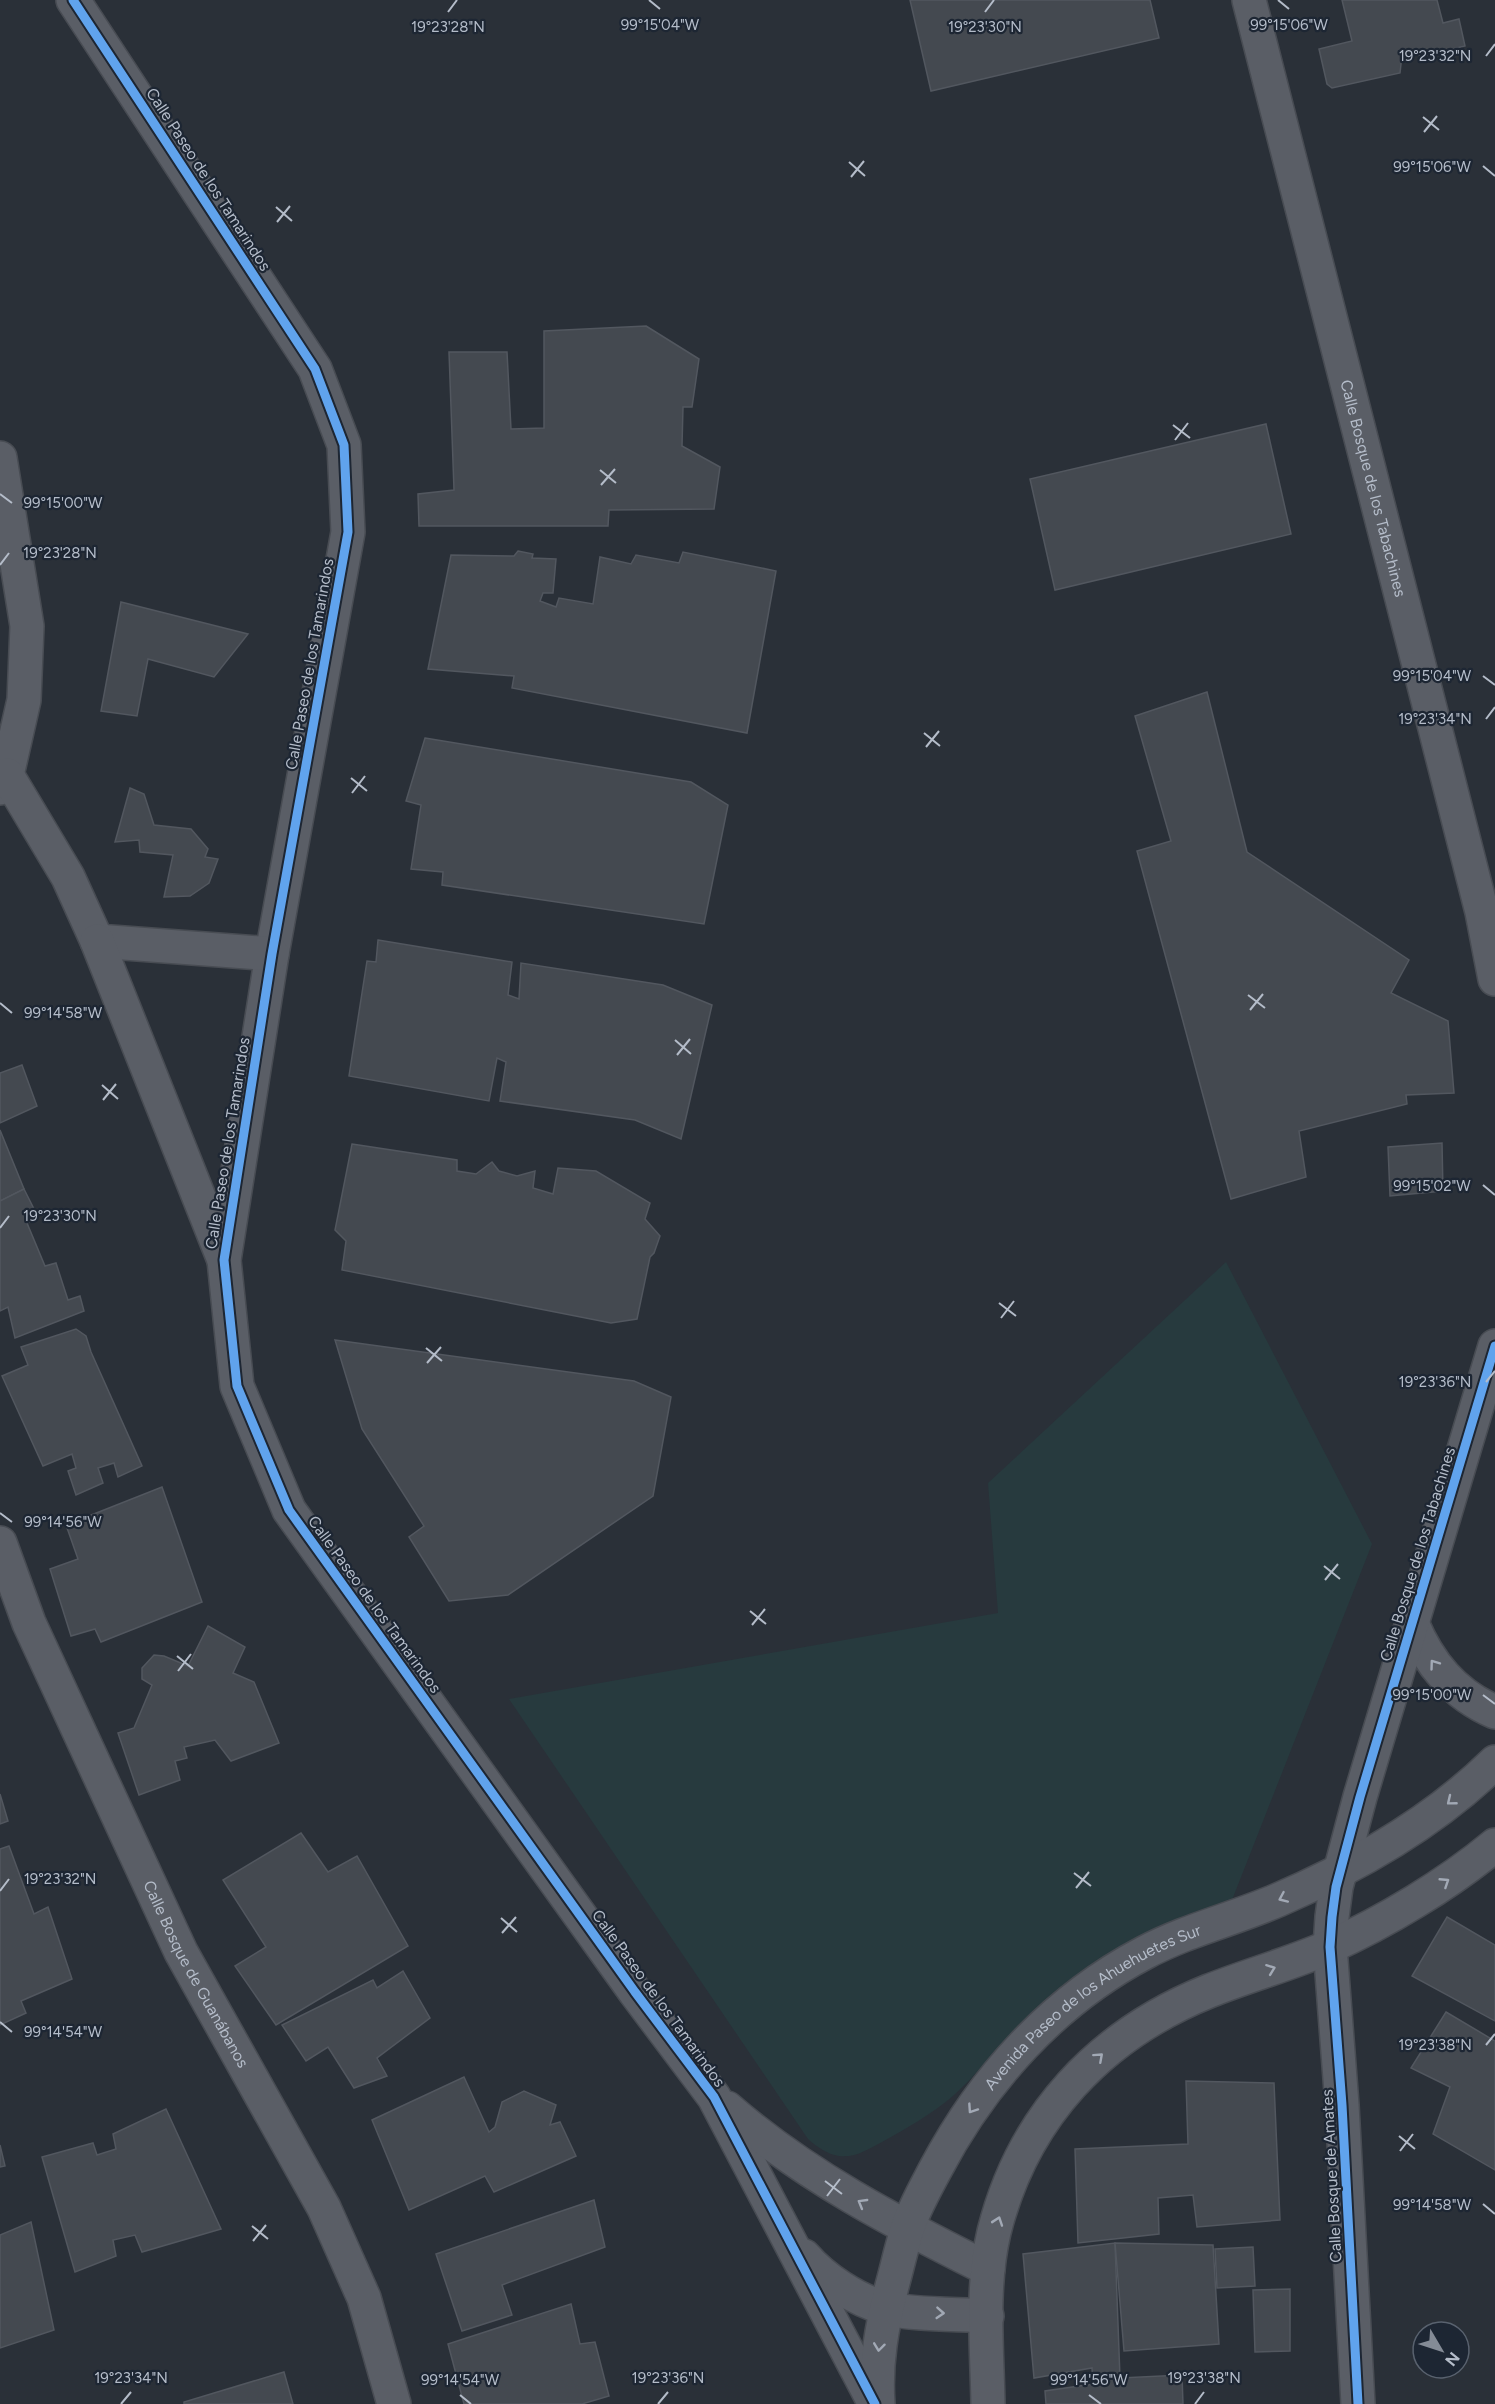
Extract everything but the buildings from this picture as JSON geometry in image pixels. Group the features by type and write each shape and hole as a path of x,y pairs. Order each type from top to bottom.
{"street":[{"name":"Calle Paseo de los Tamarindos","path":"73,0 315,369 344,445 348,532 272,954 224,1260 237,1386 289,1510 714,2097 783,2232 876,2404"},
{"name":"Calle Bosque de los Tabachines","path":"1249,0 1482,912 1495,979"},
{"path":"0,458 27,626 24,700 3,782 68,877 97,941 224,1260"},
{"path":"97,941 272,954"},
{"name":"Calle Bosque de los Tabachines","path":"1330,1947 1332,1917 1341,1870 1495,1346"},
{"name":"Calle Bosque de Guanábanos","path":"0,1543 29,1623 181,1952 324,2208 364,2298 394,2404"},
{"path":"1412,1623 1422,1646 1436,1668 1468,1698 1495,1712"},
{"name":"Avenida Paseo de los Ahuehuetes Sur","path":"876,2404 879,2342 907,2229 947,2147 973,2106 1002,2068 1035,2032 1106,1975 1146,1952 1188,1933 1279,1900 1341,1870 1414,1829 1454,1799 1495,1762"},
{"path":"988,2404 988,2269 994,2232 1026,2148 1052,2105 1078,2076 1108,2049 1174,2007 1210,1990 1330,1947 1449,1880 1495,1845"},
{"name":"Calle Bosque de Amates","path":"1330,1947 1342,2105 1358,2404"},
{"name":"Calle Paseo de los Tamarindos","path":"714,2097 758,2136 806,2170 907,2229 988,2269"},
{"path":"783,2232 807,2260 834,2283 860,2298 887,2309 987,2316"}],"green space":[{"path":"1226,1262 1372,1544 1232,1900 1186,1917 1121,1947 1079,1973 1031,2013 954,2095 919,2120 856,2154 839,2156 826,2152 808,2139 509,1699 998,1613 988,1483"}],"cycle path":[{"path":"73,0 315,369 344,445 348,532 272,954 224,1260 237,1386 289,1510 635,1992 714,2097 875,2404"},
{"path":"1358,2404 1342,2105 1330,1947 1332,1917 1336,1887 1360,1797 1495,1346"}]}
